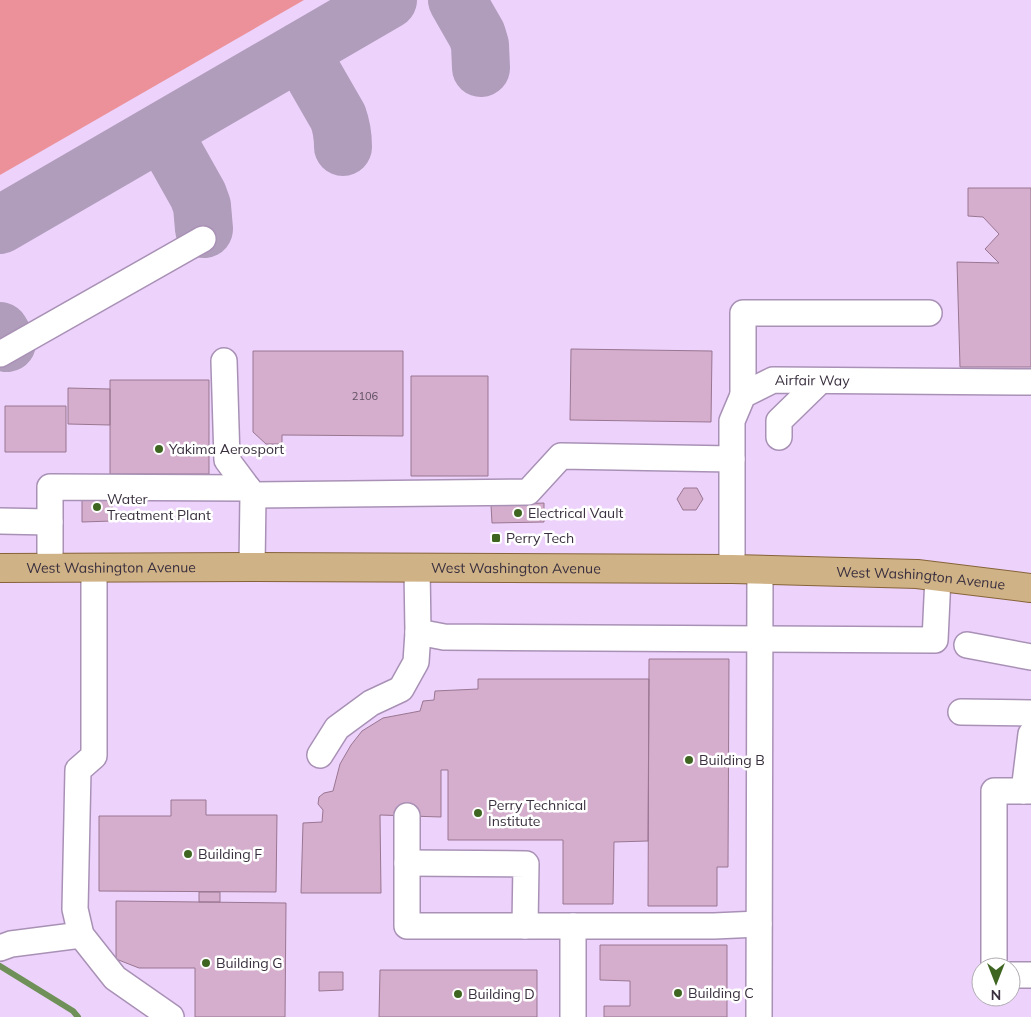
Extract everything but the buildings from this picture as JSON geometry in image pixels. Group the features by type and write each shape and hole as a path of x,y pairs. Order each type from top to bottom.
{"main road":[{"name":"West Washington Avenue","path":"0,568 732,569 917,574 1031,588"}],"lane":[{"path":"0,354 203,238"},
{"path":"732,569 732,421 744,394 744,313 929,313"},
{"path":"224,361 227,460 250,492 252,567"},
{"name":"Airfair Way","path":"744,394 772,380 1031,382"},
{"path":"779,437 779,421 820,381"},
{"path":"50,568 50,487 250,492 528,492 561,456 732,459"},
{"path":"0,521 50,522"},
{"path":"94,568 94,756 78,770 75,908 81,935 115,978 171,1017"},
{"path":"320,755 337,728 371,703 401,689 416,662 418,632 417,568"},
{"path":"759,1017 760,570"},
{"path":"418,632 444,637 936,640 938,576"},
{"path":"967,645 1031,657"},
{"path":"961,712 1031,713"},
{"path":"994,957 994,791 1028,791 1031,734"},
{"path":"408,816 408,926 704,926 759,924"},
{"path":"408,863 526,864 525,926"},
{"path":"573,926 573,1017"},
{"path":"0,948 11,944 81,935"}],"shaded area":[{"path":"0,0 304,0 0,175"}],"waterway":[{"path":"0,966 73,1011 78,1017"}],"taxiway":[{"path":"0,225 388,0"},
{"path":"457,0 477,35 480,45 481,68"},
{"path":"300,51 338,117 343,147"},
{"path":"162,131 198,195 202,206 204,229"},
{"path":"0,331 7,343"}],"place":[{"name":"Yakima Aerosport","path":"159,449"},
{"name":"Water Treatment Plant","path":"97,507"},
{"name":"Electrical Vault","path":"518,513"},
{"name":"Perry Tech","path":"496,538"},
{"name":"Building B","path":"689,760"},
{"name":"Perry Technical Institute","path":"478,813"},
{"name":"Building F","path":"188,854"},
{"name":"Building G","path":"206,963"},
{"name":"Building C","path":"678,993"},
{"name":"Building D","path":"458,994"}]}
